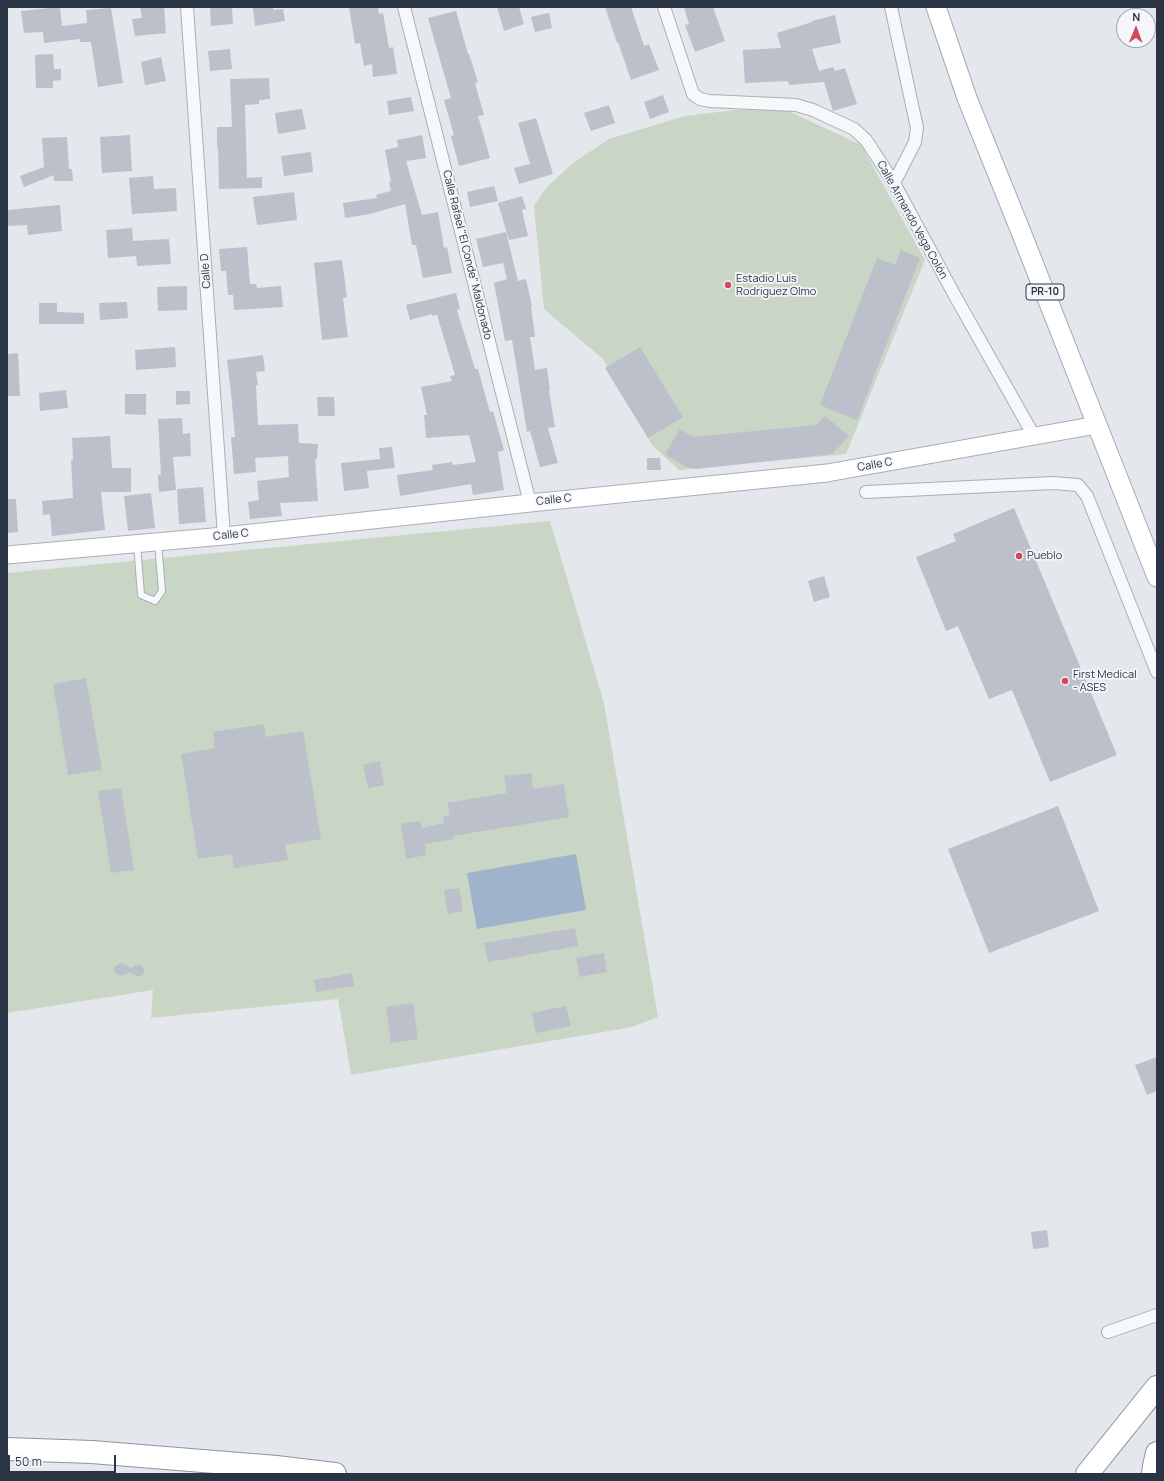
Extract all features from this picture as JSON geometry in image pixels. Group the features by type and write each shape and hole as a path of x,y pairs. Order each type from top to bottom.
{"highway":[{"path":"1087,1474 1157,1387"},
{"path":"7,1449 92,1452 276,1467 335,1474"},
{"path":"1154,1474 1157,1453"}],"main road":[{"name":"PR-10","path":"936,7 967,98 1022,232 1157,577"}],"street":[{"name":"Calle D","path":"187,7 224,536"},
{"name":"Calle Rafael \"El Conde\" Maldonado","path":"404,7 530,502"},
{"name":"Calle Armando Vega Colón","path":"664,7 693,94 700,99 710,101 796,105 813,110 854,129 866,140 894,183 955,296 1034,436"},
{"path":"891,7 917,128 915,142 894,183"},
{"name":"Calle C","path":"7,554 224,536 530,502 828,473 1097,425"},
{"path":"866,492 1053,482 1078,485 1087,496 1157,672"},
{"path":"1108,1332 1157,1315"}],"lane":[{"path":"136,544 141,595 155,601 162,592 158,541"}],"green space":[{"name":"Estadio Luis Rodriguez Olmo","path":"784,109 861,145 925,260 846,454 679,470 652,445 603,359 544,309 534,206 546,188 573,163 609,139 685,116 734,110"},
{"path":"550,521 604,703 658,1017 632,1027 351,1075 338,999 151,1018 153,990 7,1013 7,573"}],"water":[{"path":"576,854 586,910 477,929 467,873"}],"building":[{"path":"60,7 62,26 87,23 86,10 111,8 123,83 98,87 91,42 80,42 80,39 44,43 43,32 24,33 21,11"},
{"path":"140,7 164,7 166,33 135,36 132,19 142,18"},
{"path":"210,7 232,7 233,24 211,26"},
{"path":"253,7 273,7 273,10 283,9 285,21 255,26"},
{"path":"349,7 378,7 379,14 383,13 389,48 393,47 397,74 373,77 372,64 364,66 360,43 355,44"},
{"path":"497,7 519,7 524,24 504,31"},
{"path":"605,7 631,7 644,46 649,44 659,70 631,80"},
{"path":"684,7 713,7 725,41 695,52 685,25 689,24"},
{"path":"456,11 468,54 478,82 475,83 484,115 478,116 490,158 459,166 451,136 454,135 444,100 451,98 428,18"},
{"path":"549,13 552,28 535,32 531,17"},
{"path":"835,15 841,43 812,49 819,71 833,67 835,71 845,68 857,104 833,111 824,82 789,85 788,81 745,83 743,50 781,48 777,33"},
{"path":"230,49 232,69 210,71 208,51"},
{"path":"53,54 54,69 61,69 61,80 53,81 53,88 36,88 35,55"},
{"path":"161,57 166,81 145,85 141,62"},
{"path":"269,78 270,99 259,100 259,104 245,105 247,178 262,177 262,188 219,189 217,127 232,127 230,79"},
{"path":"663,95 669,112 650,119 644,102"},
{"path":"411,97 414,111 389,115 387,101"},
{"path":"609,105 615,123 591,131 584,113"},
{"path":"302,109 306,129 278,134 275,113"},
{"path":"536,118 553,174 519,184 514,168 530,164 518,123"},
{"path":"130,135 132,171 102,173 100,137"},
{"path":"422,135 426,158 406,161 422,215 438,212 444,248 447,247 452,273 423,278 416,245 412,245 405,204 370,214 345,218 343,203 377,198 376,195 391,191 389,182 391,182 385,150 398,147 397,140"},
{"path":"67,137 69,169 72,169 73,181 54,181 54,175 24,187 20,176 44,167 42,138"},
{"path":"311,152 313,172 284,176 281,156"},
{"path":"153,176 154,189 176,188 177,211 132,214 129,178"},
{"path":"494,186 498,201 470,207 467,192"},
{"path":"294,192 297,220 257,225 253,197"},
{"path":"522,196 526,209 522,210 528,236 509,240 498,203"},
{"path":"60,205 62,231 28,235 27,225 7,226 7,210"},
{"path":"132,228 133,241 169,239 171,264 137,266 136,256 108,258 106,230"},
{"path":"506,232 518,281 526,279 532,306 535,337 530,337 535,370 547,368 555,427 548,428 558,463 540,467 530,431 527,432 512,340 505,341 494,283 507,279 503,263 483,267 476,239"},
{"path":"247,247 250,284 256,284 257,288 281,286 283,307 234,310 233,295 228,295 226,271 221,271 219,249"},
{"path":"901,250 920,258 857,420 820,405 877,258 895,265"},
{"path":"342,260 347,297 343,298 348,337 322,340 314,263"},
{"path":"187,286 187,310 158,311 157,287"},
{"path":"456,293 460,309 457,310 475,369 478,369 490,412 493,411 504,450 498,452 504,490 473,495 471,484 400,496 397,475 433,470 432,465 452,462 453,465 476,462 469,435 426,438 424,415 427,415 421,387 452,381 450,376 455,375 437,315 432,316 432,314 410,320 406,305"},
{"path":"127,302 128,318 100,320 99,303"},
{"path":"39,303 57,303 57,312 84,313 84,324 39,324"},
{"path":"175,347 176,367 136,370 135,350"},
{"path":"640,347 683,417 648,438 605,368"},
{"path":"18,353 20,396 7,396 7,354"},
{"path":"263,355 265,371 256,372 258,385 256,385 258,425 298,424 299,443 318,444 317,459 315,459 318,501 280,503 282,516 250,519 248,502 259,500 257,481 289,477 288,456 255,458 256,472 234,474 231,437 235,437 227,360"},
{"path":"66,390 68,408 40,411 39,393"},
{"path":"176,391 190,391 190,404 176,405"},
{"path":"125,394 146,394 146,415 125,414"},
{"path":"317,397 334,397 335,416 318,416"},
{"path":"825,416 849,436 832,454 696,469 686,467 665,454 680,429 693,437 817,425"},
{"path":"182,418 183,434 190,433 191,456 173,457 176,490 159,492 158,475 161,475 158,419"},
{"path":"110,436 112,468 131,468 131,492 101,492 105,530 52,536 50,514 43,515 42,501 73,498 71,460 73,460 72,438"},
{"path":"392,447 395,468 367,471 369,488 344,491 341,463 380,459 379,448"},
{"path":"647,458 660,458 661,470 647,470"},
{"path":"203,487 206,522 179,524 177,489"},
{"path":"151,493 155,528 128,531 124,496"},
{"path":"7,499 16,499 18,532 7,533"},
{"path":"1014,508 1117,755 1050,782 1012,690 989,699 958,626 946,631 916,557 956,541 953,534"},
{"path":"824,576 830,597 814,602 808,581"},
{"path":"86,678 102,770 68,775 53,684"},
{"path":"264,724 266,737 303,731 321,839 285,845 288,860 234,868 232,854 198,859 181,754 215,748 213,732"},
{"path":"380,761 384,785 368,788 363,764"},
{"path":"531,773 533,789 564,784 569,817 453,836 454,839 425,844 426,855 406,859 401,824 420,821 422,828 444,823 443,816 450,815 447,803 507,793 504,776"},
{"path":"121,788 134,870 111,873 98,791"},
{"path":"1058,806 1099,911 989,953 948,849"},
{"path":"459,888 463,911 448,914 444,890"},
{"path":"575,928 578,946 488,962 484,943"},
{"path":"604,953 607,972 580,977 576,958"},
{"path":"122,963 131,968 136,965 141,965 145,970 143,975 138,977 129,972 124,975 118,975 115,972 114,967"},
{"path":"352,973 354,986 316,992 314,980"},
{"path":"413,1003 418,1039 391,1043 386,1007"},
{"path":"566,1006 571,1026 536,1033 532,1013"},
{"path":"1157,1057 1157,1091 1147,1095 1135,1065"},
{"path":"1047,1230 1049,1247 1033,1249 1031,1232"}],"place":[{"name":"Estadio Luis Rodriguez Olmo","path":"728,285"},
{"name":"Pueblo","path":"1019,556"},
{"name":"First Medical - ASES","path":"1065,681"}]}
